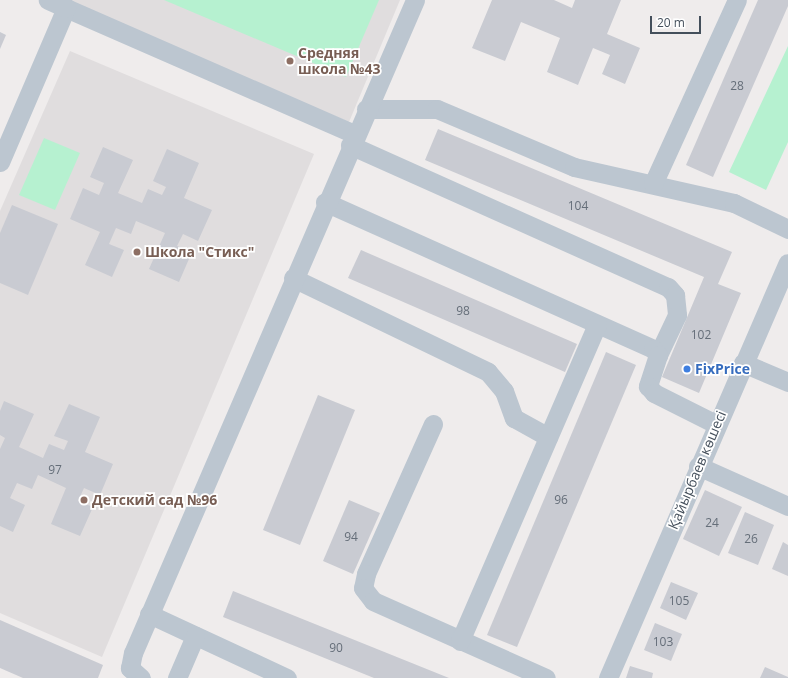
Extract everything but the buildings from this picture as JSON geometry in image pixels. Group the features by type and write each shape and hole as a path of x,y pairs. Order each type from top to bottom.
{"street":[{"path":"48,0 668,287 675,296 677,315 648,378 648,386 654,393 716,424"},
{"path":"138,677 130,668 133,653 325,202 415,0"},
{"path":"653,184 737,0"},
{"path":"0,162 66,8"},
{"path":"366,109 437,109 574,167 734,202 788,229"},
{"path":"325,202 653,348 658,356"},
{"name":"Қайырбаев көшесі","path":"608,678 716,424 788,263"},
{"path":"293,278 488,372 504,391 514,418 548,437"},
{"path":"460,640 597,324"},
{"path":"744,363 788,382"},
{"path":"433,424 366,574 363,588 373,601 546,678"},
{"path":"698,466 788,506"},
{"path":"149,614 287,678"},
{"path":"177,678 195,636"}],"shaded area":[{"name":"Средняя школа №43","path":"61,0 400,0 349,122"},
{"path":"70,51 314,154 102,657 0,613 0,211"}],"green space":[{"path":"164,0 379,0 346,77"},
{"path":"788,46 788,142 766,190 729,172"},
{"path":"44,138 80,153 55,210 19,195"}],"place":[{"name":"Средняя школа №43","path":"290,61"},
{"name":"Школа \"Стикс\"","path":"137,252"},
{"name":"FixPrice","path":"687,369"},
{"name":"Детский сад №96","path":"84,500"}]}
